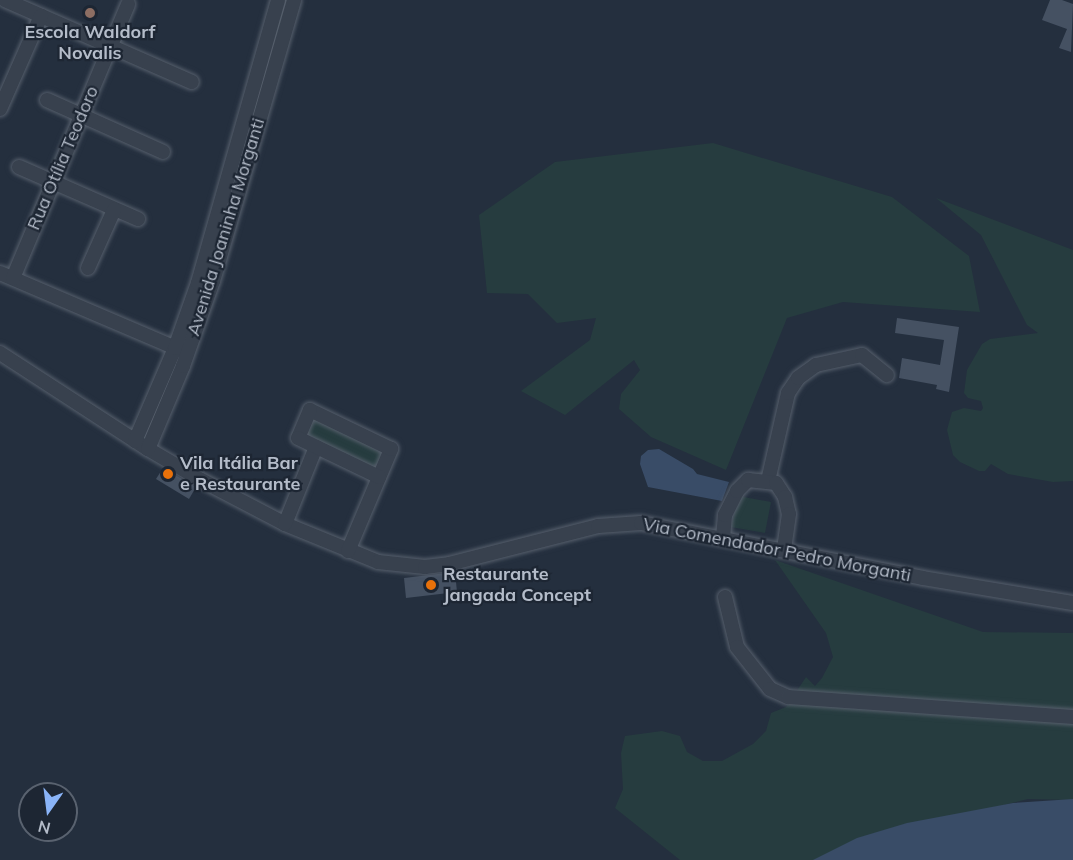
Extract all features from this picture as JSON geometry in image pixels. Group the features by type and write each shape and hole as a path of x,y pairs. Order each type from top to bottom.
{"street":[{"path":"5,0 192,82"},
{"name":"Avenida Joaninha Morganti","path":"135,441 182,350 213,281 265,74 278,0"},
{"name":"Avenida Joaninha Morganti","path":"265,74 294,0"},
{"name":"Rua Otília Teodoro","path":"7,276 53,183 128,4"},
{"path":"0,109 40,15"},
{"path":"47,100 163,152"},
{"path":"19,167 138,219"},
{"path":"88,268 114,210"},
{"path":"7,276 182,350"},
{"name":"Avenida Joaninha Morganti","path":"148,449 182,350"},
{"name":"Via Comendador Pedro Morganti","path":"0,353 148,449 285,524 378,562 425,567 449,564 611,524 657,524 922,578 1073,603"},
{"path":"768,481 789,393 798,378 816,366 862,355 887,375"},
{"path":"348,551 379,477 391,448 310,410 298,438 379,477"},
{"path":"285,524 316,447"},
{"path":"723,538 725,515 737,491 748,480 768,481 776,483 785,497 789,514 784,550"},
{"path":"725,597 737,647 770,689 788,697 1073,717"}],"green space":[{"path":"713,143 892,197 969,256 980,312 843,302 787,318 726,470 651,437 619,409 621,394 640,370 634,360 565,415 521,391 590,340 596,318 557,323 528,294 487,293 479,215 555,162"},
{"path":"936,198 1073,250 1073,481 1053,482 1008,474 991,464 985,471 979,471 960,462 953,455 947,430 952,412 964,408 981,411 983,408 981,401 968,398 964,393 967,370 982,344 990,339 1038,333 1027,325 981,235"},
{"path":"315,416 387,451 377,472 306,438"},
{"path":"738,496 771,502 765,533 731,527"},
{"path":"775,560 983,632 1073,633 1073,800 1028,799 988,809 856,860 680,860 615,808 623,789 621,753 625,736 662,731 680,736 687,752 703,761 722,761 753,744 766,731 771,713 786,707 806,677 815,686 822,678 833,657 826,633"}],"water":[{"path":"659,449 693,469 697,474 729,482 722,501 648,487 640,464 641,456 648,450"},
{"path":"1073,799 1073,860 813,860 857,838 907,823 1013,803"}],"building":[{"path":"1050,0 1062,0 1073,4 1071,52 1059,48 1067,29 1042,20"},
{"path":"897,318 959,327 949,392 936,389 937,385 899,378 902,358 940,365 944,340 895,333"},
{"name":"Vila Itália Bar e Restaurante","path":"163,468 196,487 189,499 156,479"},
{"name":"Restaurante Jangada Concept","path":"455,572 457,592 406,598 404,578"}],"place":[{"name":"Escola Waldorf Novalis","path":"90,13"},
{"name":"Vila Itália Bar e Restaurante","path":"168,474"},
{"name":"Restaurante Jangada Concept","path":"431,585"}]}
